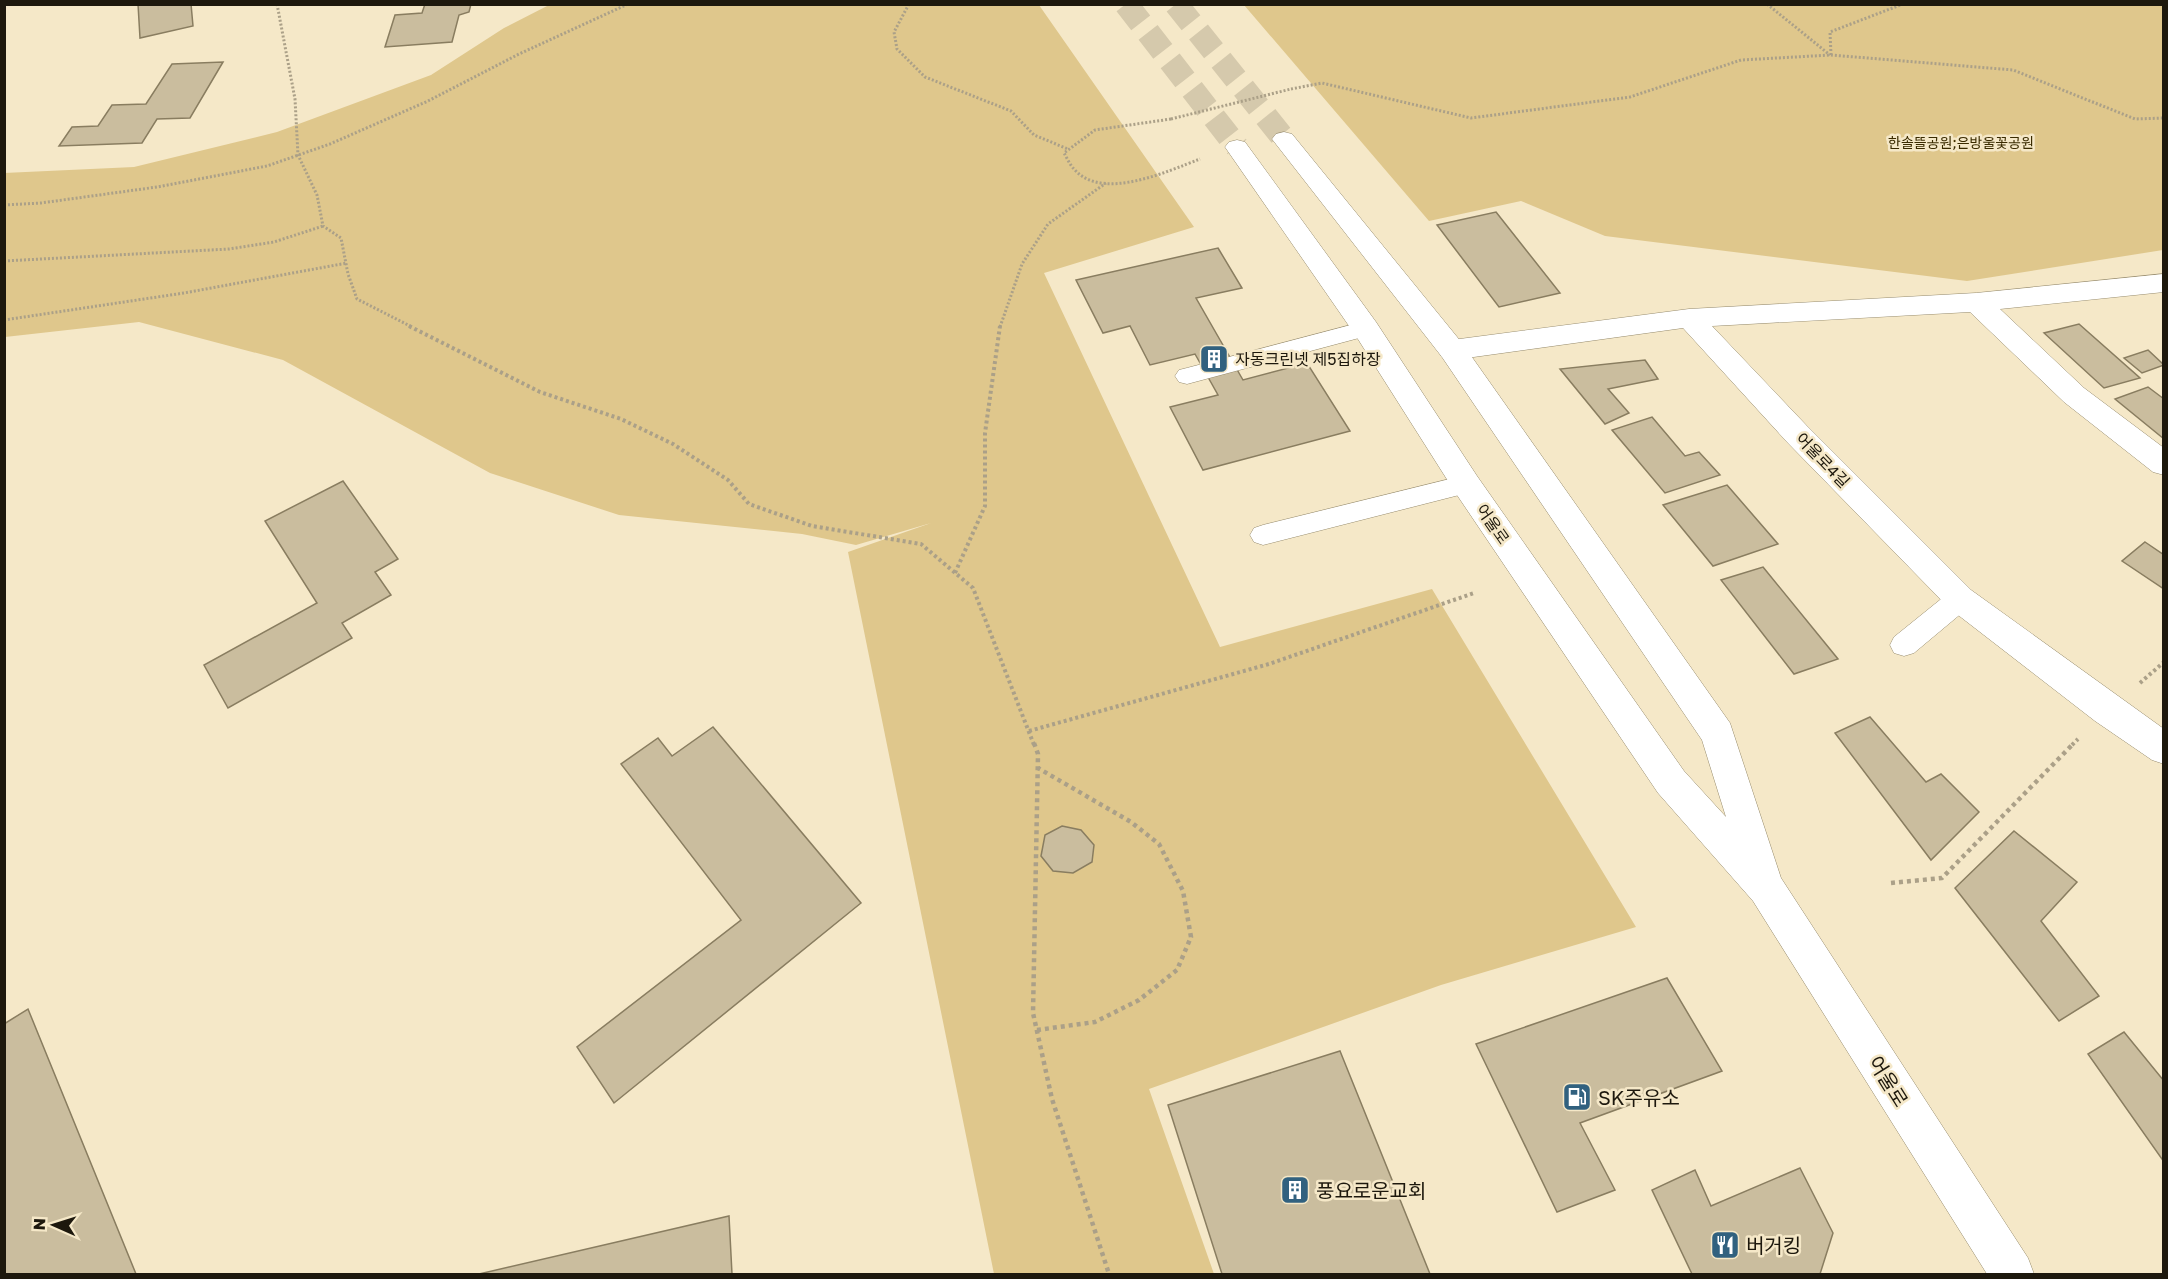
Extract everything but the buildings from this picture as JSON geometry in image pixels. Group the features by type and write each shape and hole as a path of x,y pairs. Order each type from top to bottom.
{"street":[{"name":"어울로","path":"1284,139 1452,350 1718,734 1766,888"},
{"name":"어울로","path":"1237,147 1366,329 1466,484 1671,782 1766,888 2012,1275"},
{"path":"1452,350 1689,318 1976,302 2163,283"},
{"path":"1976,302 2074,395 2163,464"},
{"name":"어울로4길","path":"1689,318 1797,434 1960,599 2107,710 2163,748"}],"lane":[{"path":"1187,376 1366,329"},
{"path":"1263,535 1466,484"},
{"path":"1904,645 1960,599"}],"path":[{"path":"277,4 295,99 298,155 317,195 323,226 341,238 357,299 540,392 621,419 673,444 728,480 749,504 812,526 921,544 973,588 1038,754 1033,1013 1052,1099 1109,1275"},
{"path":"4,205 41,203 157,187 267,166 330,144 428,101 519,54 628,4"},
{"path":"909,4 894,32 897,49 925,76 1011,111 1034,135 1068,149"},
{"path":"1767,4 1831,55"},
{"path":"1831,55 1830,32 1903,4"},
{"path":"1200,159 1131,184 1106,183 1092,182 1069,166 1064,153 1095,130 1171,119 1322,83 1471,118 1630,97 1741,60 1831,55 2013,70 2135,119 2163,118"},
{"path":"955,573 985,506 985,433 998,335 1022,264 1048,224 1106,183"},
{"path":"4,261 229,249 274,242 323,226"},
{"path":"4,320 184,293 347,263"},
{"path":"1029,731 1269,664 1474,593"},
{"path":"2132,689 2163,662"},
{"path":"1891,883 1942,878 2086,731"},
{"path":"1037,1030 1095,1022 1139,1000 1177,970 1191,937 1183,891 1159,844 1131,822 1038,768"}],"green space":[{"path":"549,5 1039,5 1194,227 1044,273 1220,647 1432,589 1636,927 1441,985 1149,1089 1214,1274 994,1274 848,552 931,523 856,545 802,534 619,515 490,473 283,360 139,322 5,337 4,173 134,167 277,132 431,75 504,28"},
{"name":"한솔뜰공원;은방울꽃공원","path":"1244,5 2163,5 2163,250 1967,281 1605,236 1521,201 1429,221"}],"tunnel":[{"path":"1126,4 1237,147"},
{"path":"1176,4 1284,139"}],"place":[{"name":"자동크린넷 제5집하장","path":"1214,359"},
{"name":"SK주유소","path":"1577,1097"},
{"name":"풍요로운교회","path":"1295,1190"},
{"name":"버거킹","path":"1725,1245"}]}
